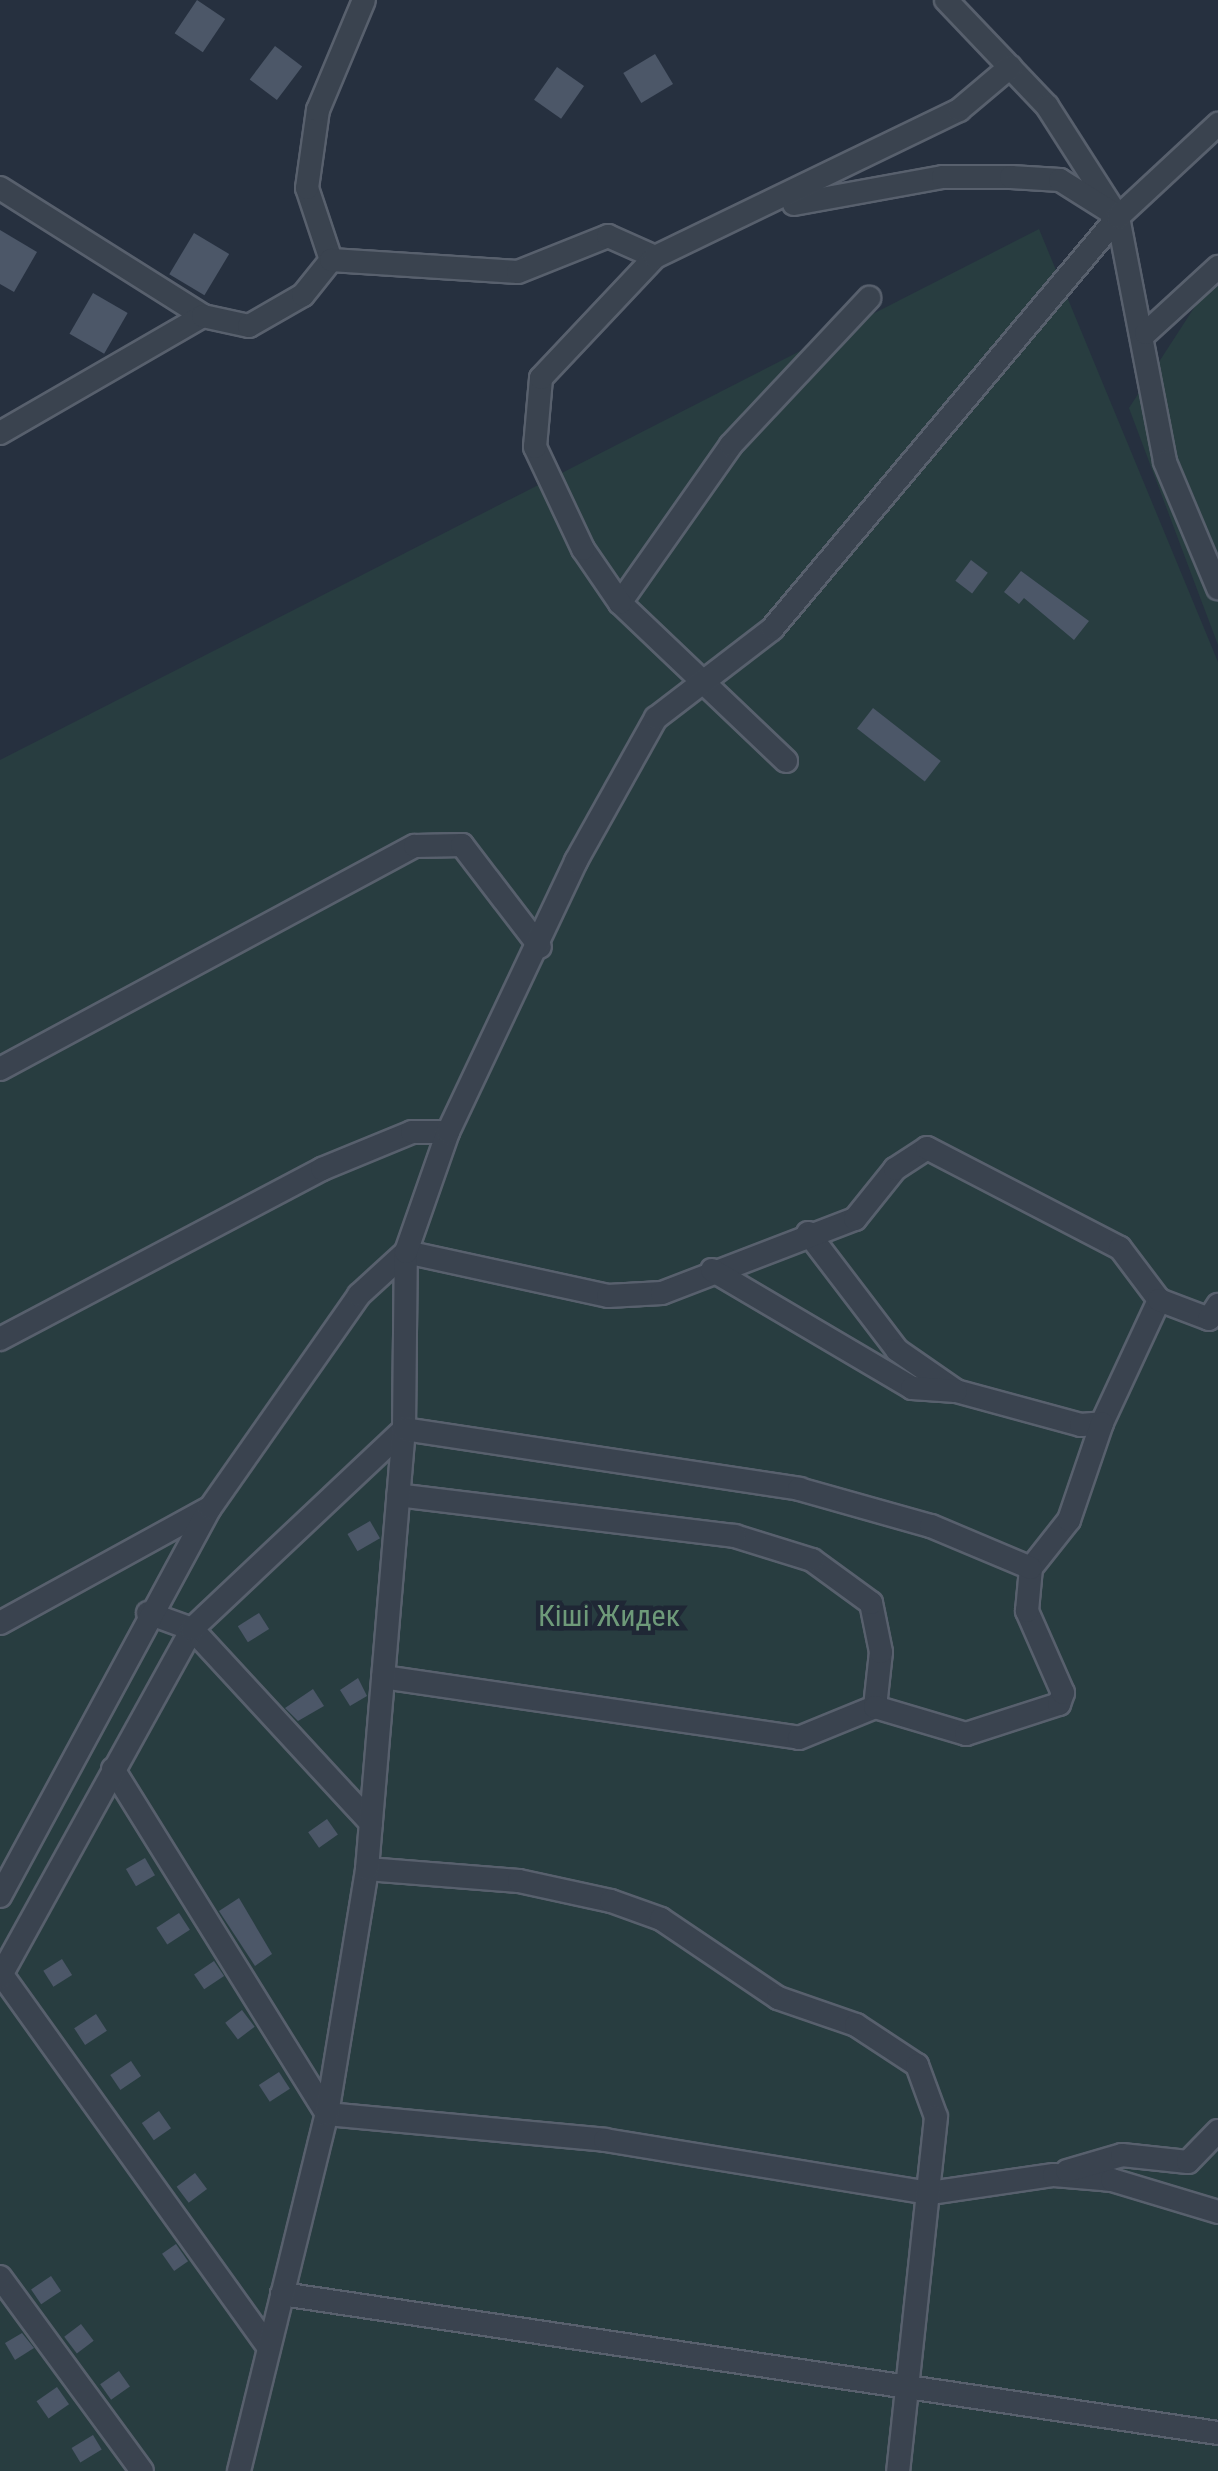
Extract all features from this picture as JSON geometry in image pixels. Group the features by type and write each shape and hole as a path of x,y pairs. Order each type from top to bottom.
{"street":[{"path":"330,260 307,188 318,110 364,0"},
{"path":"946,0 1010,68 1118,217 1146,333 1165,462 1194,514 1218,588"},
{"path":"786,760 620,603 534,447 541,378 655,258 773,208 959,110 1010,68"},
{"path":"239,2471 266,2344 327,2114 367,1869 404,1429 406,1252 448,1132 656,718 772,629 856,536 1118,217 1218,124"},
{"path":"773,208 943,176 1060,180 1118,217"},
{"path":"0,188 203,316 249,326 302,295 330,260"},
{"path":"330,260 518,272 608,236 655,258"},
{"path":"1146,333 1214,278"},
{"path":"620,603 731,446 868,298"},
{"path":"0,433 203,316"},
{"path":"1194,514 1218,511"},
{"path":"0,1069 414,846 462,845 540,947"},
{"path":"0,1339 322,1168 412,1132 448,1132"},
{"path":"406,1252 608,1296 662,1293 808,1233 856,1220 895,1169 927,1148 1120,1248 1159,1300 1209,1319 1218,1305"},
{"path":"808,1233 898,1350 956,1390"},
{"path":"1,1893 148,1613 210,1508 359,1295 406,1252"},
{"path":"712,1270 912,1388 956,1390 1081,1426 1102,1422"},
{"path":"383,1677 799,1738 875,1707 966,1734 1059,1704 1063,1693 1027,1610 1031,1568 1069,1520 1102,1422 1159,1300"},
{"path":"404,1429 798,1489 931,1526 1031,1568"},
{"path":"266,2344 1,1976 192,1629 370,1470 404,1429"},
{"path":"398,1496 735,1536 812,1560 872,1603 881,1652 875,1707"},
{"path":"0,1623 210,1508"},
{"path":"148,1613 192,1629 372,1824"},
{"path":"113,1769 327,2114"},
{"path":"367,1869 519,1882 611,1901 661,1919 778,1998 856,2025 917,2064 936,2117 898,2471"},
{"path":"327,2114 606,2140 930,2193 1054,2174 1122,2155 1188,2162 1218,2131"},
{"path":"1054,2174 1112,2180 1218,2212"},
{"path":"0,2278 142,2471"},
{"path":"282,2294 908,2394 1218,2432"}],"green space":[{"name":"Кіші Жидек","path":"1039,229 1218,662 1218,2471 0,2471 0,760"},
{"path":"1218,271 1218,645 1129,408"}],"building":[{"path":"197,0 225,19 203,52 175,33"},
{"path":"275,46 302,66 277,100 250,80"},
{"path":"655,54 673,84 641,103 623,73"},
{"path":"557,67 584,86 561,119 534,100"},
{"path":"0,230 37,252 14,292 0,284"},
{"path":"194,233 229,254 204,295 169,274"},
{"path":"93,293 128,313 104,354 70,334"},
{"path":"971,560 988,573 972,593 955,581"},
{"path":"1021,571 1089,621 1074,640 1024,598 1019,604 1004,592"},
{"path":"873,708 941,761 925,781 857,728"},
{"path":"370,1521 380,1538 357,1551 347,1534"},
{"path":"259,1613 269,1629 248,1642 238,1626"},
{"path":"358,1678 367,1696 350,1706 340,1690"},
{"path":"313,1689 324,1706 298,1721 285,1708"},
{"path":"327,1819 338,1835 319,1848 308,1832"},
{"path":"145,1858 155,1875 136,1886 126,1869"},
{"path":"239,1898 272,1954 255,1966 219,1911"},
{"path":"179,1913 190,1930 167,1944 156,1928"},
{"path":"62,1959 72,1975 53,1987 43,1971"},
{"path":"214,1961 224,1976 204,1989 194,1974"},
{"path":"242,2010 255,2027 238,2039 225,2023"},
{"path":"96,2014 107,2031 85,2045 74,2028"},
{"path":"131,2061 141,2076 120,2090 110,2075"},
{"path":"279,2072 290,2089 270,2102 259,2085"},
{"path":"159,2111 171,2128 154,2140 142,2123"},
{"path":"195,2173 207,2189 189,2203 177,2187"},
{"path":"176,2244 188,2261 174,2271 162,2254"},
{"path":"51,2276 61,2291 41,2304 31,2289"},
{"path":"81,2324 94,2341 77,2353 64,2337"},
{"path":"22,2333 34,2348 15,2360 5,2343"},
{"path":"119,2371 130,2387 111,2400 100,2384"},
{"path":"57,2387 69,2404 49,2419 37,2401"},
{"path":"93,2435 102,2450 80,2462 72,2448"}]}
